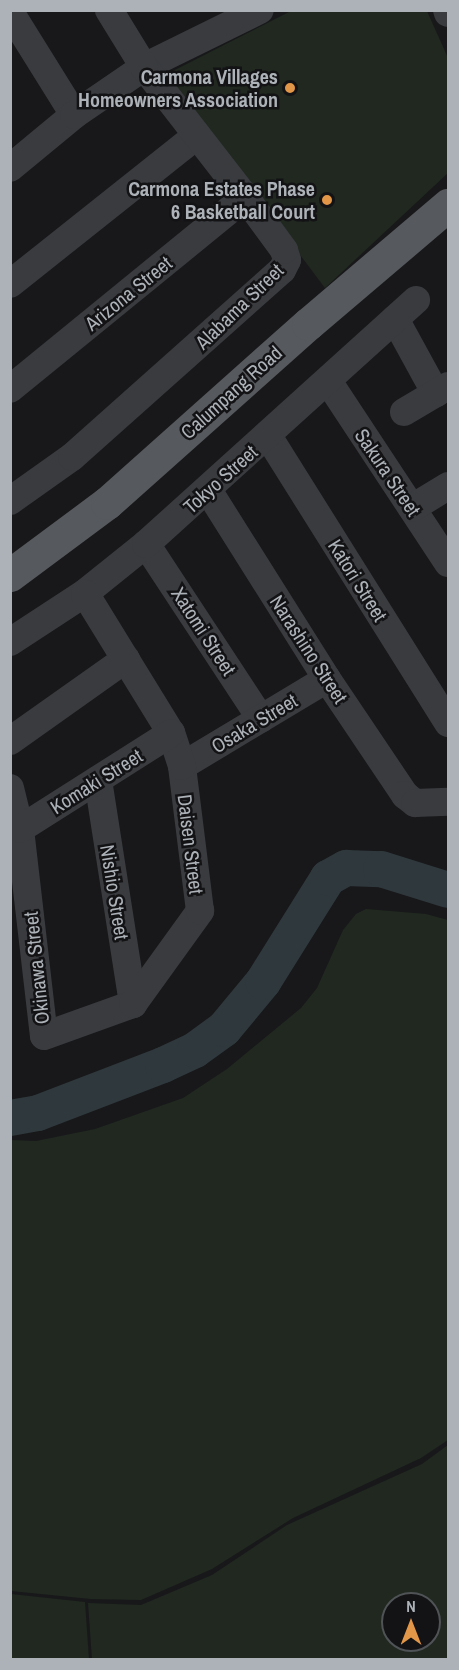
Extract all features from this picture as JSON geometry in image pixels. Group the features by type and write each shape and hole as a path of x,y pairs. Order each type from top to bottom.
{"main road":[{"name":"Calumpang Road","path":"10,575 107,503 448,204"}],"street":[{"name":"Alabama Street","path":"10,501 72,458 282,270 287,260 284,250 245,197 144,67 110,10"},
{"path":"11,166 74,115 144,67 261,10"},
{"path":"10,12 74,115"},
{"path":"10,284 197,135"},
{"name":"Arizona Street","path":"10,389 245,197"},
{"name":"Tokyo Street","path":"10,642 85,593 146,544 416,300"},
{"path":"395,319 442,390 405,412"},
{"name":"Sakura Street","path":"328,381 448,563"},
{"name":"Katori Street","path":"268,436 448,723"},
{"path":"412,508 448,486"},
{"name":"Narashino Street","path":"208,490 327,679 405,795 415,803 448,802"},
{"name":"Xatomi Street","path":"146,544 261,719"},
{"name":"Daisen Street","path":"85,593 171,733 182,766 200,910 133,1005"},
{"path":"10,741 126,659"},
{"name":"Osaka Street","path":"182,766 327,679"},
{"name":"Komaki Street","path":"20,829 171,733"},
{"name":"Nishio Street","path":"98,780 133,1005"},
{"path":"10,788 20,829"},
{"name":"Okinawa Street","path":"20,829 44,1036 133,1005"}],"shaded area":[{"path":"291,11 427,11 448,58 448,173 325,288 165,75"},
{"path":"366,909 426,914 448,920 448,1440 421,1458 293,1518 212,1569 141,1600 91,1599 11,1591 11,1140 36,1141 95,1129 183,1098 227,1069 301,1008 317,988 343,930 356,914"},
{"path":"448,1445 448,1659 92,1659 88,1603 141,1605 212,1575 287,1525 422,1464"},
{"path":"11,1594 85,1602 89,1659 11,1659"}],"waterway":[{"path":"10,1118 38,1113 163,1065 195,1050 224,1029 263,982 328,878 346,868 381,869 448,890"}],"place":[{"name":"Carmona Villages Homeowners Association","path":"290,88"},
{"name":"Carmona Estates Phase 6 Basketball Court","path":"327,200"}]}
